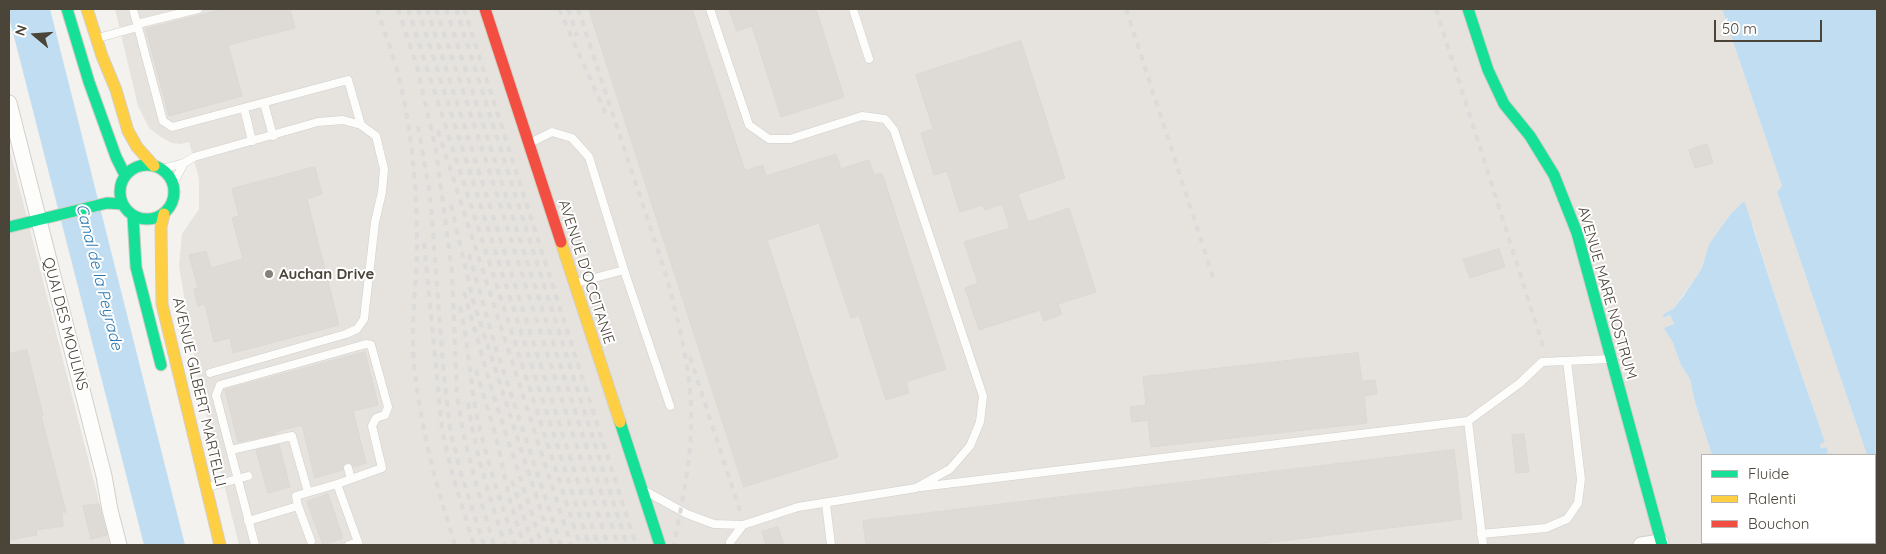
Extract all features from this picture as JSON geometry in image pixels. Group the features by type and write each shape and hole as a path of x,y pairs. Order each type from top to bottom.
{"street":[{"path":"67,9 87,80 111,145 125,175"},
{"path":"87,9 96,39 116,90 128,132 137,147 169,176 173,184 173,200 164,214 149,220 133,216 121,199 120,188 125,175 138,166 158,167"},
{"name":"AVENUE D'OCCITANIE","path":"485,9 660,545"},
{"name":"AVENUE MARE NOSTRUM","path":"1468,9 1488,70 1504,104 1530,136 1554,175 1577,233 1662,544"},
{"name":"QUAI DES MOULINS","path":"9,103 104,476 119,545"},
{"path":"9,227 121,199"},
{"name":"AVENUE GILBERT MARTELLI","path":"164,214 161,227 162,304 220,545"},
{"name":"AVENUE GILBERT MARTELLI","path":"133,216 136,267 165,380"},
{"path":"1641,545 1662,544"}],"lane":[{"path":"133,9 163,121 167,125 172,127 348,80 361,125"},
{"path":"96,39 198,9"},
{"path":"710,9 749,125 769,138 790,139 862,116 885,119 894,130 983,396 980,422 970,446 950,469 916,488"},
{"path":"853,9 869,59"},
{"path":"264,103 273,136"},
{"path":"244,108 252,140"},
{"path":"158,167 184,162 194,157 318,122 343,120 361,125 376,136 384,169 382,192 375,222 364,319 357,329 346,334 210,373"},
{"path":"529,144 552,132 572,138 589,157 624,270 670,406"},
{"path":"173,184 184,162"},
{"path":"574,284 624,270"},
{"path":"255,545 216,395 220,385 366,344 370,345 388,407 385,415 376,418 372,426 382,468 296,496 310,541"},
{"path":"642,489 687,514 714,524 743,525 798,507 916,488 1468,421 1520,382 1542,362 1611,359"},
{"path":"1481,534 1546,528 1567,518 1578,503 1581,479 1567,361"},
{"path":"371,379 380,376"},
{"path":"221,416 230,413"},
{"path":"1468,421 1483,545"},
{"path":"231,450 292,436 308,492"},
{"path":"348,468 351,479"},
{"path":"206,488 248,476"},
{"path":"337,484 358,542 349,545"},
{"path":"826,504 831,545"},
{"path":"248,521 298,506"},
{"path":"730,545 730,542 743,525"}],"shaded area":[{"path":"115,9 1722,9 1782,186 1777,192 1867,454 1828,454 1827,450 1821,449 1819,444 1825,442 1784,324 1753,226 1730,215 1709,244 1702,268 1674,308 1664,314 1663,318 1670,315 1674,324 1665,328 1680,363 1690,379 1694,399 1712,454 1701,454 1701,544 1745,545 239,545 199,385 179,266 182,234 199,209 199,179 189,142 181,144 172,143 161,137 149,128 138,106"},
{"path":"9,147 110,545 9,545"},
{"path":"1876,485 1877,545 1862,545 1876,544"},
{"path":"339,490 355,534 324,545 312,545 298,506"}],"water":[{"name":"Canal de la Peyrade","path":"9,9 50,9 185,545 144,545 9,17"},
{"path":"1722,9 1877,9 1877,489 1876,454 1867,454 1777,192 1782,186"},
{"path":"1743,202 1745,203 1825,442 1820,444 1821,449 1827,447 1828,454 1712,454 1694,399 1690,379 1680,363 1673,343 1664,328 1674,324 1670,315 1662,318 1664,314 1674,308 1702,268 1709,244 1730,215"},
{"path":"1744,544 1862,545 1745,545"}],"building":[{"path":"224,9 290,9 295,28 228,45 242,96 169,116 146,29"},
{"path":"589,9 692,9 745,171 763,165 766,176 836,154 841,169 869,160 874,175 882,173 946,369 906,382 909,393 886,400 859,315 851,318 819,223 767,240 838,457 744,487"},
{"path":"729,9 816,9 844,97 781,117 752,26 737,31"},
{"path":"1021,41 1065,178 1018,194 1028,222 1069,208 1096,292 1058,304 1062,314 1044,321 1040,310 979,330 965,288 978,283 964,242 1010,228 1002,204 985,210 983,205 960,212 947,171 934,175 921,133 933,129 916,75"},
{"path":"1707,144 1713,163 1695,168 1689,150"},
{"name":"Auchan Drive","path":"315,167 322,194 307,199 339,325 233,353 230,338 214,342 205,304 198,306 194,289 198,288 189,255 206,251 211,268 243,259 232,218 239,216 232,189"},
{"path":"1499,249 1505,267 1470,278 1463,260"},
{"path":"27,350 43,416 41,416 66,512 62,513 63,526 36,530 37,535 9,540 9,354"},
{"path":"365,352 378,405 353,411 366,463 354,467 350,463 346,463 343,466 343,470 315,478 302,425 275,432 276,434 238,442 225,390"},
{"path":"1358,353 1362,381 1375,380 1377,394 1364,396 1367,423 1151,447 1148,420 1132,422 1130,407 1146,405 1143,377"},
{"path":"1524,434 1529,472 1516,473 1512,435"},
{"path":"279,445 290,487 268,493 256,450"},
{"path":"1454,450 1462,519 1249,545 866,545 863,521"},
{"path":"328,494 343,538 323,545 307,502"},
{"path":"99,504 107,535 91,539 83,506"},
{"path":"778,527 784,545 766,545 762,532"}],"railway":[{"path":"377,9 399,77 407,115 412,154 417,232 413,354 421,416 442,502 455,545"},
{"path":"398,9 417,67 436,150 452,272 457,396 464,437 494,545"},
{"path":"408,9 580,545"},
{"path":"418,9 589,545"},
{"path":"427,9 598,545"},
{"path":"436,9 608,545"},
{"path":"446,9 618,545"},
{"path":"456,9 627,545"},
{"path":"464,9 636,545"},
{"path":"559,9 606,114"},
{"path":"568,9 577,36"},
{"path":"578,9 667,278 686,360 690,393 690,443 674,545"},
{"path":"1126,9 1214,280"},
{"path":"1436,9 1543,346"},
{"path":"418,126 430,195 450,429 460,470 484,545"},
{"path":"438,131 571,545"},
{"path":"451,205 473,300 552,545"},
{"path":"424,243 442,430 453,477 474,545"},
{"path":"469,254 497,352 561,545"},
{"path":"464,292 493,394 542,545"},
{"path":"460,307 479,424 515,545"},
{"path":"690,357 740,511"},
{"path":"476,370 496,437 511,505 524,545"},
{"path":"468,403 479,457 505,545"},
{"path":"512,481 533,545"}],"traffic: fast":[{"path":"67,9 89,82 116,157 125,175"},
{"path":"1468,9 1488,70 1504,104 1530,136 1554,175 1577,233 1662,545"},
{"path":"142,165 152,165 162,169 170,177 174,192 170,207 162,215 152,219 142,219 132,215 124,207 120,197 120,187 124,177 132,169 142,165"},
{"path":"9,227 107,203 122,204"},
{"path":"133,216 136,267 161,365"},
{"path":"620,422 660,545"}],"traffic: slow":[{"path":"87,9 102,56 116,90 128,131 137,147 154,166"},
{"path":"164,214 161,227 162,304 220,545"},
{"path":"561,242 620,422"}],"traffic: jam":[{"path":"485,9 561,242"}],"place":[{"name":"Auchan Drive","path":"269,274"}]}
